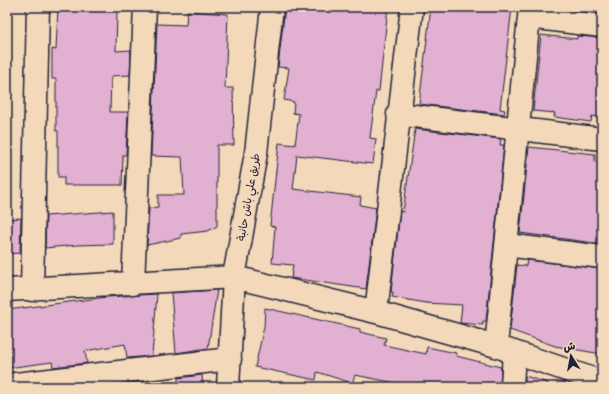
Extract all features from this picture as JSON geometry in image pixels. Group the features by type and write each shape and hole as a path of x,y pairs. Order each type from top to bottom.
{"street":[{"path":"32,290 38,7"},
{"path":"133,284 144,7"},
{"name":"طريق علي باش حانبة","path":"228,387 234,278 256,153 267,7"},
{"path":"376,312 398,114 412,7"},
{"path":"512,387 505,349 506,245 530,12 602,26"},
{"path":"398,114 602,139"},
{"path":"506,245 602,257"},
{"path":"7,290 32,290 234,278 376,312 505,349 602,382"},
{"path":"7,385 63,382 230,359"}],"building":[{"path":"58,7 117,10 116,51 131,50 130,75 111,76 110,112 128,112 126,155 123,155 122,185 64,185 64,177 58,177 56,79 52,79 52,49 56,50"},
{"path":"285,7 388,7 379,91 376,91 370,138 376,139 373,164 297,155 293,189 361,197 360,205 376,208 366,289 291,278 293,265 272,263 275,227 270,226 279,143 295,145 299,114 293,113 294,102 284,100 289,68 278,67"},
{"path":"431,7 512,7 500,109 505,110 504,114 419,104"},
{"path":"187,11 228,14 225,88 233,88 234,145 217,145 217,226 208,231 181,234 181,238 147,245 149,208 158,207 158,195 184,195 182,157 151,156 157,24 186,25"},
{"path":"541,35 577,39 577,36 602,38 602,118 592,116 591,122 554,117 555,113 533,111"},
{"path":"415,129 501,139 500,145 504,145 486,321 483,321 483,325 460,323 462,305 426,303 392,297 393,292 391,292 400,211 403,212"},
{"path":"529,147 595,154 595,162 602,163 600,200 602,200 602,244 520,233"},
{"path":"113,211 113,244 45,248 46,216"},
{"path":"21,218 20,253 7,254 7,219"},
{"path":"527,260 602,269 602,354 555,346 510,330 517,265 526,266"},
{"path":"217,290 208,348 176,353 171,293"},
{"path":"157,294 152,356 127,358 125,344 85,351 87,363 53,367 52,362 7,368 7,310 107,297"},
{"path":"265,308 360,329 360,332 386,338 384,345 426,354 427,347 456,353 456,356 501,367 500,387 400,387 401,384 355,375 352,383 317,372 316,380 255,367 264,327"},
{"path":"202,375 203,387 178,387 178,378"},
{"path":"525,376 548,383 547,387 525,387"}]}
